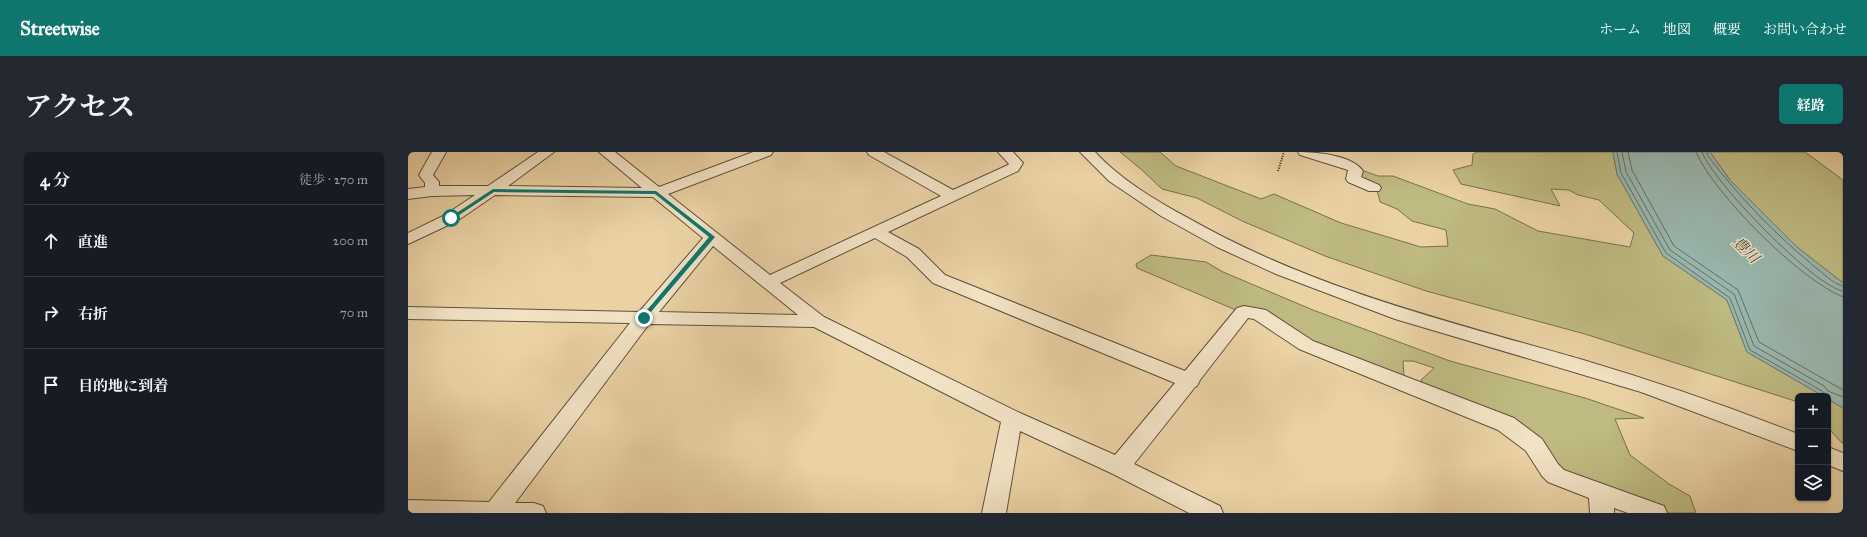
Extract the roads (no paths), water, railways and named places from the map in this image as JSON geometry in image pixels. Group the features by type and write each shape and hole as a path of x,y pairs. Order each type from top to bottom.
{"street":[{"path":"432,191 432,182 426,175 439,152"},
{"path":"408,239 451,218 547,152"},
{"path":"606,152 817,321 1012,418 1119,467 1211,513"},
{"path":"408,194 432,191 493,190 656,193 766,152"},
{"path":"874,152 953,196"},
{"path":"768,282 1013,168 1016,163 1005,152"},
{"path":"1087,152 1095,161 1147,201 1190,227 1303,279 1403,316 1598,371 1714,409 1795,442"},
{"path":"1305,152 1353,168 1356,171 1352,179 1374,188"},
{"path":"876,232 913,253 939,279 1190,381"},
{"path":"495,512 644,318 712,237"},
{"path":"1119,467 1190,381 1241,315 1244,312 1253,312 1259,314 1306,345 1506,424 1534,445 1550,470 1556,476 1601,503 1655,513"},
{"path":"408,313 817,321"},
{"path":"994,513 1012,418"},
{"path":"1831,457 1843,462"},
{"path":"408,510 534,513"}],"water":[{"name":"豊川","path":"1613,152 1710,152 1730,180 1797,247 1843,283 1843,408 1831,401 1831,393 1818,393 1747,352 1727,300 1663,256 1617,174"}]}
